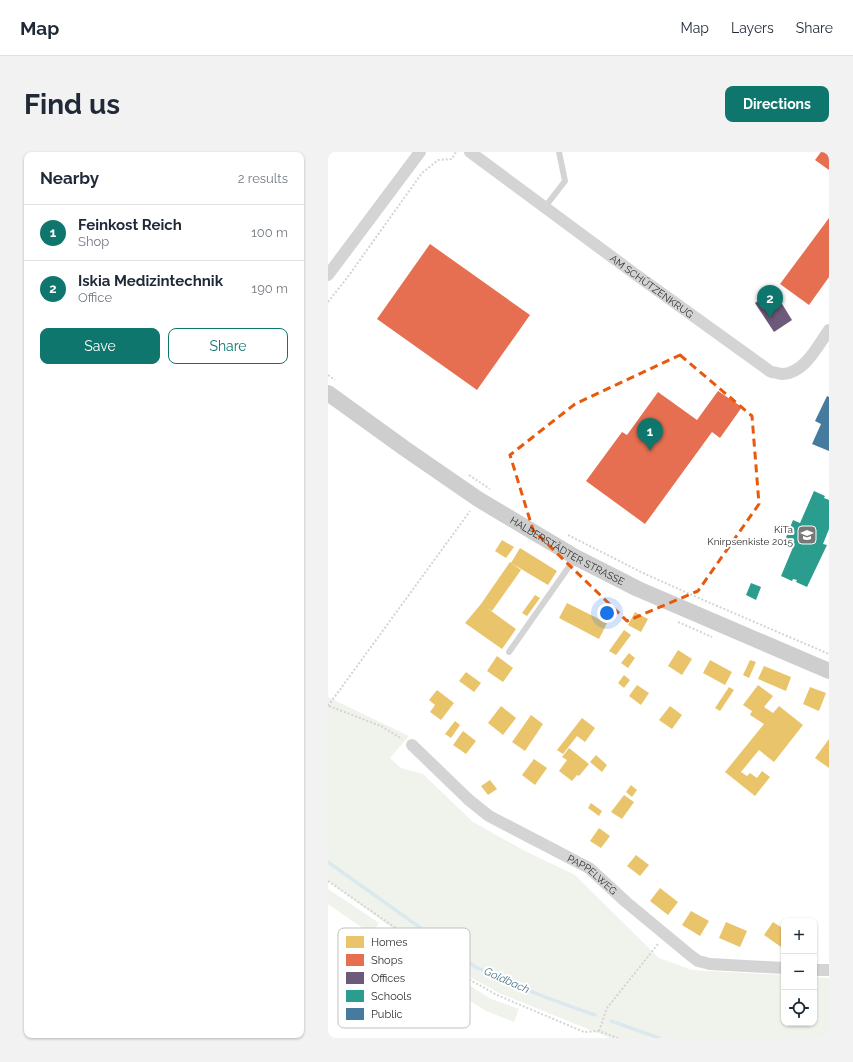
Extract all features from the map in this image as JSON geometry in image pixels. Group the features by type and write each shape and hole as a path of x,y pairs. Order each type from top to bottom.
{"main road":[{"name":"HALBERSTÄDTER STRASSE","path":"334,388 404,448 478,499 577,558 638,589 829,671"}],"street":[{"path":"328,275 420,152"},
{"name":"AM SCHÜTZENKRUG","path":"470,152 771,372 783,374 794,371 805,362 829,330"},
{"name":"PAPPELWEG","path":"412,745 469,800 489,816 588,868 626,902 698,961 710,964 781,968"},
{"path":"817,970 829,970"}],"lane":[{"path":"545,208 565,181 559,152"},
{"path":"509,652 568,568 577,558"}],"path":[{"path":"328,302 347,278 422,173 438,160 452,159 456,152"},
{"path":"328,375 334,388"},
{"path":"465,472 490,489"},
{"path":"412,745 381,726 328,705 471,510"},
{"path":"566,534 672,586 829,654"},
{"path":"328,881 396,928"},
{"path":"599,1031 607,1008 666,935"},
{"path":"470,980 491,991 584,1032 599,1031 618,1038"}],"highlighted area":[{"path":"680,355 752,416 759,504 698,591 627,621 533,530 510,455 575,404"}],"shaded area":[{"path":"328,697 409,736 390,758 401,768 423,774 473,822 525,851 575,875 659,958 692,970 781,975 781,1026 817,1026 817,977 829,978 829,1038 610,1038 499,993 470,977 470,928 393,928 328,881"},
{"path":"328,889 379,923 375,928 362,928 328,904"},
{"path":"470,986 491,999 519,1009 514,1022 486,1011 470,1001"}],"building: Homes":[{"path":"502,540 514,547 506,558 495,551"},
{"path":"520,548 557,571 548,585 511,563"},
{"path":"510,562 521,570 492,611 487,608 516,629 502,649 465,623 481,604"},
{"path":"535,595 540,598 527,616 522,613"},
{"path":"567,603 607,623 599,639 559,618"},
{"path":"635,612 648,619 641,632 628,625"},
{"path":"624,630 631,635 616,655 609,651"},
{"path":"678,650 692,659 682,675 668,666"},
{"path":"629,653 635,658 628,668 621,663"},
{"path":"497,656 513,668 503,682 487,671"},
{"path":"710,660 732,672 725,685 703,673"},
{"path":"750,660 756,662 749,678 743,675"},
{"path":"764,666 791,677 786,691 758,679"},
{"path":"466,672 481,683 474,692 459,681"},
{"path":"624,675 630,680 624,688 618,683"},
{"path":"637,685 649,693 641,705 629,696"},
{"path":"758,685 773,696 764,707 773,713 779,706 803,725 774,762 759,750 741,772 747,776 750,773 757,778 762,771 770,777 755,796 725,772 764,724 750,715 752,711 743,705"},
{"path":"729,687 734,690 720,711 715,708"},
{"path":"810,687 826,693 819,711 803,704"},
{"path":"437,690 454,703 441,720 430,712 435,705 429,700"},
{"path":"501,706 516,718 503,735 488,723"},
{"path":"670,706 682,715 672,729 659,720"},
{"path":"531,715 543,724 525,751 512,742"},
{"path":"582,718 595,728 585,742 577,736 563,754 557,750"},
{"path":"455,721 460,725 451,738 445,734"},
{"path":"463,731 476,741 466,754 453,745"},
{"path":"829,739 829,768 815,758"},
{"path":"569,748 589,764 579,776 577,775 572,781 559,771 567,760 562,757"},
{"path":"596,755 607,765 602,772 590,762"},
{"path":"534,759 547,768 535,785 522,775"},
{"path":"490,780 497,789 488,795 481,786"},
{"path":"631,785 637,790 632,797 626,792"},
{"path":"624,795 634,802 622,819 611,812"},
{"path":"591,803 602,811 599,816 588,808"},
{"path":"599,828 610,836 601,848 590,841"},
{"path":"636,855 649,865 640,876 627,866"},
{"path":"660,888 678,902 668,915 650,901"},
{"path":"691,911 709,921 700,936 682,925"},
{"path":"726,922 747,931 740,947 719,938"},
{"path":"773,922 781,927 781,947 764,935"}],"building: Shops":[{"path":"821,152 829,152 829,170 815,160"},
{"path":"829,218 829,277 809,305 780,284"},
{"path":"430,244 530,315 477,390 377,319"},
{"path":"718,391 742,407 720,438 712,432 645,524 586,481 622,432 627,435 658,392 697,420"}],"building: Offices":[{"path":"774,291 792,320 774,332 755,303"}],"building: Schools":[{"name":"KiTa Knirpsenkiste 2015","path":"814,491 825,496 824,498 829,500 829,529 823,544 827,545 807,587 796,582 797,580 793,579 792,581 781,576 794,545 785,540 793,520 800,523"},
{"path":"751,583 761,587 756,600 746,595"}],"building: Public":[{"path":"827,396 829,397 829,451 812,444 821,424 815,421"}],"waterway":[{"name":"Goldbach","path":"328,862 421,928"},
{"name":"Goldbach","path":"470,963 534,993 595,1015"},
{"name":"Goldbach","path":"611,1021 659,1038"}],"place":[{"name":"Iskia Medizintechnik","path":"770,318"},
{"name":"Feinkost Reich","path":"650,451"},
{"name":"KiTa Knirpsenkiste 2015","path":"807,535"}]}
